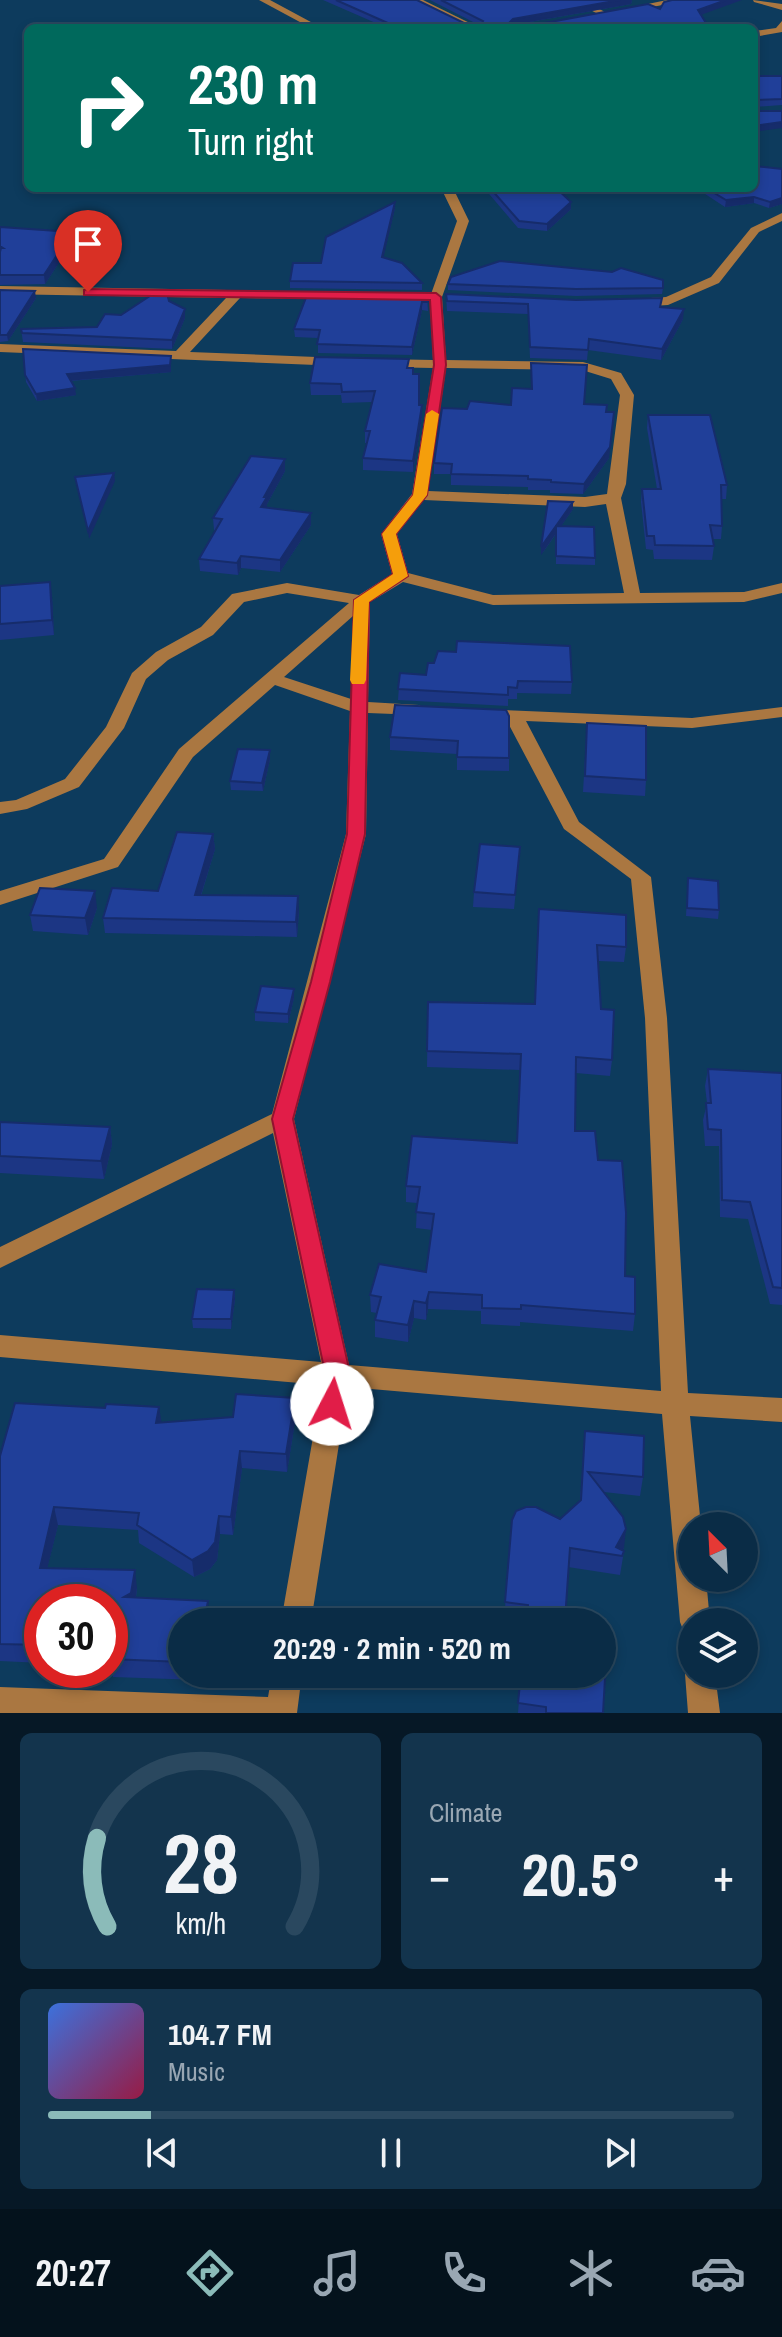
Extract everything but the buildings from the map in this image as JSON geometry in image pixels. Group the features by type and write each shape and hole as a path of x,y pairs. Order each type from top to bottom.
{"street":[{"path":"263,0 310,24"},
{"path":"416,0 467,24"},
{"path":"575,0 603,13"},
{"path":"589,16 683,0"},
{"path":"757,0 782,7"},
{"path":"758,33 781,29"},
{"path":"401,576 389,534 420,495 440,365 435,297 463,221 450,192"},
{"path":"619,303 668,301 715,280 755,230 782,216"},
{"path":"0,290 343,296"},
{"path":"179,356 235,296"},
{"path":"0,348 349,362"},
{"path":"365,362 583,366 616,376 627,395 618,484 613,498 633,599"},
{"path":"420,495 585,502 613,498"},
{"path":"0,898 111,863 186,753 362,600 401,576 493,600 744,597 782,588"},
{"path":"0,808 20,805 72,783 115,728 138,677 162,656 207,631 238,598 287,588 362,600"},
{"path":"298,1608 337,1373 282,1119 356,834 362,600"},
{"path":"274,679 357,707 436,711"},
{"path":"483,714 692,723 782,712"},
{"path":"514,716 571,825 641,877 656,1018 675,1404 694,1608"},
{"path":"0,1258 282,1119"},
{"path":"0,1346 675,1404 782,1410"},
{"path":"0,1702 281,1713 285,1688"},
{"path":"701,1688 704,1713"}],"slow traffic":[{"path":"358,680 362,600 401,576 389,534 420,495 432,414"}],"route":[{"path":"88,292 436,297 434,309 440,365 420,495 389,534 401,576 362,600 356,834 282,1119 337,1373 332,1404"}]}
